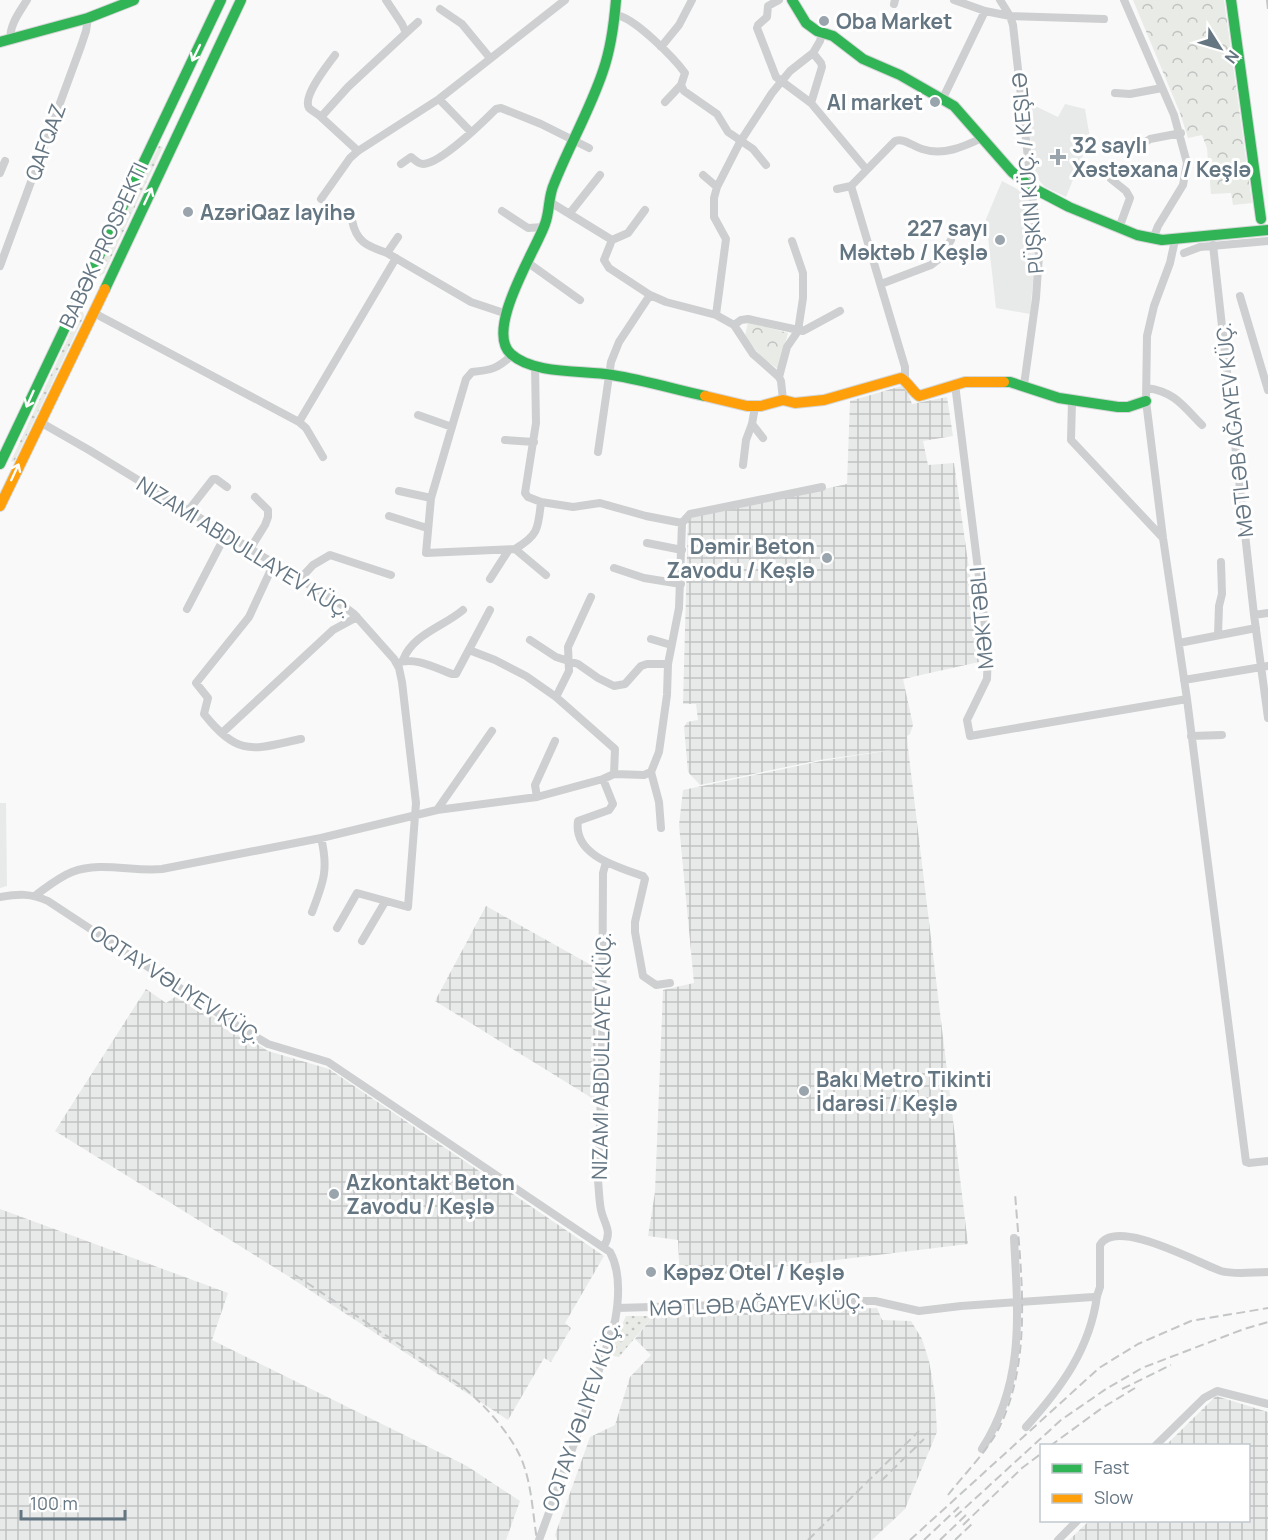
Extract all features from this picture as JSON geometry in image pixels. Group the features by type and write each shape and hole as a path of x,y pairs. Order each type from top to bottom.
{"street":[{"path":"5,41 27,0"},
{"path":"5,41 88,18 134,0"},
{"name":"BABƏK PROSPEKTI","path":"0,507 241,0"},
{"path":"386,0 406,33"},
{"path":"321,199 350,158 439,99 565,0"},
{"path":"616,0 616,15 607,65 552,186 544,227 518,280 507,314 504,341 511,356 535,365 594,375 610,374 755,407 783,400 795,403 824,400 905,379"},
{"path":"661,47 679,25 692,0"},
{"path":"779,0 768,6 767,17 757,28 771,68 780,82 811,103 866,169"},
{"path":"792,0 806,23 822,33 833,36 863,59 944,98 967,119 1006,167 1031,187 1069,207 1119,228 1153,239 1175,240 1268,230"},
{"path":"954,0 985,11 1010,16 1104,19"},
{"name":"PÜŞKIN KÜÇ. / KEŞLƏ","path":"1000,0 1013,25 1039,255 1036,298 1024,385"},
{"path":"1124,0 1180,133 1187,162 1183,185 1158,226 1153,239"},
{"path":"1230,0 1264,219"},
{"name":"BABƏK PROSPEKTI","path":"0,464 219,3"},
{"path":"440,9 462,24 490,58"},
{"path":"944,98 985,11"},
{"path":"616,15 626,17 661,47 685,73 681,85 665,102"},
{"name":"QAFQAZ","path":"0,266 81,46 88,18"},
{"path":"321,117 348,87 418,22"},
{"path":"716,315 726,239 714,217 714,198 717,187 740,142 780,82 813,53 822,33"},
{"path":"811,103 822,67 813,53"},
{"path":"335,55 311,90 308,102 310,108 358,152"},
{"path":"681,85 684,91 717,114 725,129 740,142 753,149 766,165"},
{"path":"1115,93 1130,94 1162,88"},
{"path":"439,99 471,132"},
{"path":"401,164 411,157 418,163 425,164 443,156 501,108 541,124 589,148"},
{"path":"1130,146 1141,146 1150,139 1180,133"},
{"path":"837,189 851,186 895,141 899,140 922,149 939,152 956,149 982,138"},
{"path":"134,225 118,249 104,280 96,283 94,280 96,272 137,184 144,160"},
{"path":"0,173 5,161"},
{"path":"570,213 600,175"},
{"path":"703,175 717,187"},
{"path":"1111,179 1129,194 1130,198 1119,228"},
{"path":"851,186 905,367 905,379 912,392 919,396 955,384 977,381 1024,385 1072,401 1118,407 1128,407 1146,401"},
{"path":"550,202 612,240"},
{"path":"645,210 628,233 612,240 605,257 606,265 650,295 666,302 716,315 734,325 753,354 779,377 783,400"},
{"path":"502,211 528,228 544,227"},
{"path":"352,220 357,237 373,248 387,253 471,302 507,314"},
{"path":"387,253 398,237"},
{"path":"880,284 931,265 940,258 951,240"},
{"path":"1175,240 1147,336 1146,401 1162,538 1187,699 1246,1162 1268,1161"},
{"path":"779,377 787,347 798,331 803,298 802,273 792,241"},
{"path":"1184,253 1192,248 1268,241"},
{"name":"MƏTLƏB AĞAYEV KÜÇ.","path":"1213,246 1254,615 1265,667 1268,718"},
{"path":"299,422 396,258"},
{"path":"527,262 580,300"},
{"path":"598,452 610,362 619,342 650,295"},
{"name":"MƏTLƏB AĞAYEV KÜÇ.","path":"1240,296 1268,390"},
{"path":"42,417 47,397 88,312 86,305 80,307 62,345 44,369"},
{"path":"734,325 741,320 748,319 798,331 808,329 840,311"},
{"path":"94,313 299,422 306,428 323,457"},
{"path":"511,356 492,370 469,374 431,498 426,553 512,550 546,575"},
{"path":"535,365 537,408 525,493 528,497 541,502 573,507 600,503 682,523"},
{"name":"MƏKTƏBLI","path":"955,384 988,650 987,679 967,720 970,736 1187,699"},
{"name":"MƏTLƏB AĞAYEV KÜÇ.","path":"1147,388 1161,390 1175,397 1202,425"},
{"path":"1072,401 1071,440 1162,538"},
{"path":"743,465 746,440 755,407"},
{"path":"418,415 452,427"},
{"name":"NIZAMI ABDULLAYEV KÜÇ.","path":"42,417 188,511 342,605 357,617 400,662 415,788 416,815 408,907 385,902"},
{"path":"752,424 763,438"},
{"path":"505,440 534,442"},
{"path":"188,511 213,479 228,487"},
{"path":"661,828 659,802 651,772 659,752 667,695 668,664 678,620 682,523 690,514 822,486"},
{"path":"399,491 431,498"},
{"path":"250,549 268,517 268,510 255,497"},
{"path":"490,579 512,550 526,543 538,530 541,502"},
{"path":"389,516 427,528"},
{"path":"187,609 226,534"},
{"path":"648,543 682,550"},
{"path":"300,579 313,566 330,555 391,575"},
{"name":"MƏTLƏB AĞAYEV KÜÇ.","path":"1218,635 1219,606 1222,594 1221,562"},
{"path":"274,563 249,618 196,683 208,698 204,714 232,741 248,748 256,748 302,739"},
{"path":"615,568 644,578 681,584"},
{"path":"556,697 566,678 569,662 568,647 591,597"},
{"path":"400,662 411,646 423,636 452,620 463,610"},
{"path":"400,662 413,660 454,674 489,610"},
{"path":"1254,615 1268,613"},
{"path":"222,733 333,630 357,617"},
{"path":"1179,643 1256,628"},
{"path":"651,639 671,645"},
{"path":"530,640 556,657 578,664 614,686 625,684 641,666 668,664"},
{"path":"469,650 512,668 556,697 615,749 614,774"},
{"path":"1184,680 1265,667"},
{"path":"437,810 492,731"},
{"path":"1191,736 1222,735"},
{"path":"537,797 535,785 555,741"},
{"path":"0,897 36,895 64,875 92,867 147,871 162,869 321,838 437,810 537,797 614,774 645,775 651,772"},
{"path":"603,779 613,804 609,810 582,819 577,825 583,844 591,853 606,862 643,876 645,879 635,922 643,976 656,985 670,983"},
{"path":"312,912 325,870 326,857 321,838"},
{"name":"NIZAMI ABDULLAYEV KÜÇ.","path":"604,1246 608,1235 607,1223 603,1217 599,1198 598,1180 602,1066 603,873 606,862"},
{"path":"337,928 357,893 385,902 362,941"},
{"name":"OQTAY VƏLIYEV KÜÇ.","path":"36,895 268,1044 328,1062 610,1252 615,1265 617,1308 585,1413 539,1540"},
{"path":"1026,1427 1053,1397 1083,1348 1095,1313 1100,1287 1100,1245 1106,1239 1112,1237 1139,1238 1224,1271 1268,1272"},
{"path":"982,1449 1004,1408 1011,1383 1017,1343 1014,1239"},
{"name":"MƏTLƏB AĞAYEV KÜÇ.","path":"617,1308 866,1301 920,1311 1097,1296"},
{"path":"1157,1444 1204,1398 1217,1391 1268,1404"},
{"path":"1058,1540 1077,1522"}],"shaded area":[{"name":"32 saylı Xəstəxana / Keşlə","path":"1029,103 1058,117 1065,104 1085,109 1090,138 1066,197 1045,187 1036,177 1025,105"},
{"path":"1002,181 1028,195 1036,250 1030,314 996,308 986,219"},
{"name":"Bakı Metro Tikinti İdarəsi / Keşlə","path":"905,385 912,404 947,397 953,436 923,441 928,465 954,463 973,597 969,598 979,662 903,679 913,725 907,736 908,748 968,1244 680,1279 678,1240 648,1236 655,1192 663,990 694,983 679,825 683,790 821,761 898,749 820,760 700,785 688,772 684,727 687,722 698,720 696,704 683,704 688,518 847,484 850,401"},
{"path":"0,803 6,803 7,886 0,888"},
{"path":"486,906 598,969 595,1100 435,1001"},
{"name":"Azkontakt Beton Zavodu / Keşlə","path":"146,989 166,1003 178,995 268,1051 329,1069 604,1256 565,1323 571,1328 551,1362 544,1358 508,1420 288,1276 55,1131"},
{"path":"0,1209 228,1293 212,1340 467,1466 520,1501 506,1540 0,1540"},
{"path":"877,1308 882,1320 911,1321 922,1339 929,1361 935,1395 937,1432 905,1509 872,1540 557,1540 555,1535 590,1437 615,1425 630,1377 651,1355 635,1339 653,1316"},
{"path":"1216,1396 1268,1412 1268,1540 1069,1540 1088,1522 1250,1522 1250,1444 1167,1444"}],"green space":[{"path":"1133,0 1224,0 1252,203 1233,205 1231,193 1211,194 1207,148 1202,135 1188,138 1180,113"},
{"path":"159,146 163,147 104,273 100,276 99,270"},
{"path":"80,312 83,312 84,316 14,462 11,461"},
{"path":"748,322 788,333 778,369 761,357 745,336"},
{"path":"626,1316 653,1316 619,1357 614,1356 610,1350"}],"railway":[{"path":"1267,0 1268,10"},
{"path":"948,1495 995,1435 1011,1398 1021,1340 1022,1310 1015,1192"},
{"path":"295,1275 462,1386 489,1412 520,1455 531,1493 537,1540"},
{"path":"910,1540 1099,1368 1138,1344 1191,1321 1268,1308"},
{"path":"955,1517 1061,1420 1106,1389 1142,1368 1268,1322"},
{"path":"1122,1389 1171,1365"},
{"path":"1053,1444 1102,1408 1135,1388"},
{"path":"808,1540 919,1431"},
{"path":"881,1481 924,1439"},
{"path":"963,1525 1022,1468 1040,1454"},
{"path":"924,1540 959,1507"},
{"path":"940,1540 966,1515"},
{"path":"955,1540 974,1522"}],"traffic: fast":[{"path":"0,42 88,18 134,0"},
{"path":"0,464 221,0"},
{"path":"105,289 241,0"},
{"path":"616,0 612,36 603,71 552,189 545,224 514,290 504,327 504,343 511,354 521,361 546,369 624,377 705,396"},
{"path":"792,0 806,23 817,31 833,36 863,59 900,75 954,106 1012,172 1031,187 1069,207 1137,235 1162,240 1268,230"},
{"path":"1231,0 1261,219"},
{"path":"1004,382 1059,398 1118,407 1128,407 1146,401"}],"traffic: slow":[{"path":"0,506 105,289"},
{"path":"705,396 747,406 761,406 783,400 795,403 824,400 901,378 919,396 965,382 1004,382"}],"place":[{"name":"Oba Market","path":"824,21"},
{"name":"Al market","path":"935,102"},
{"name":"32 saylı Xəstəxana / Keşlə","path":"1058,157"},
{"name":"AzəriQaz layihə","path":"188,212"},
{"name":"227 sayı Məktəb / Keşlə","path":"1000,240"},
{"name":"Dəmir Beton Zavodu / Keşlə","path":"827,558"},
{"name":"Bakı Metro Tikinti İdarəsi / Keşlə","path":"804,1091"},
{"name":"Azkontakt Beton Zavodu / Keşlə","path":"334,1194"},
{"name":"Kəpəz Otel / Keşlə","path":"651,1272"}]}
